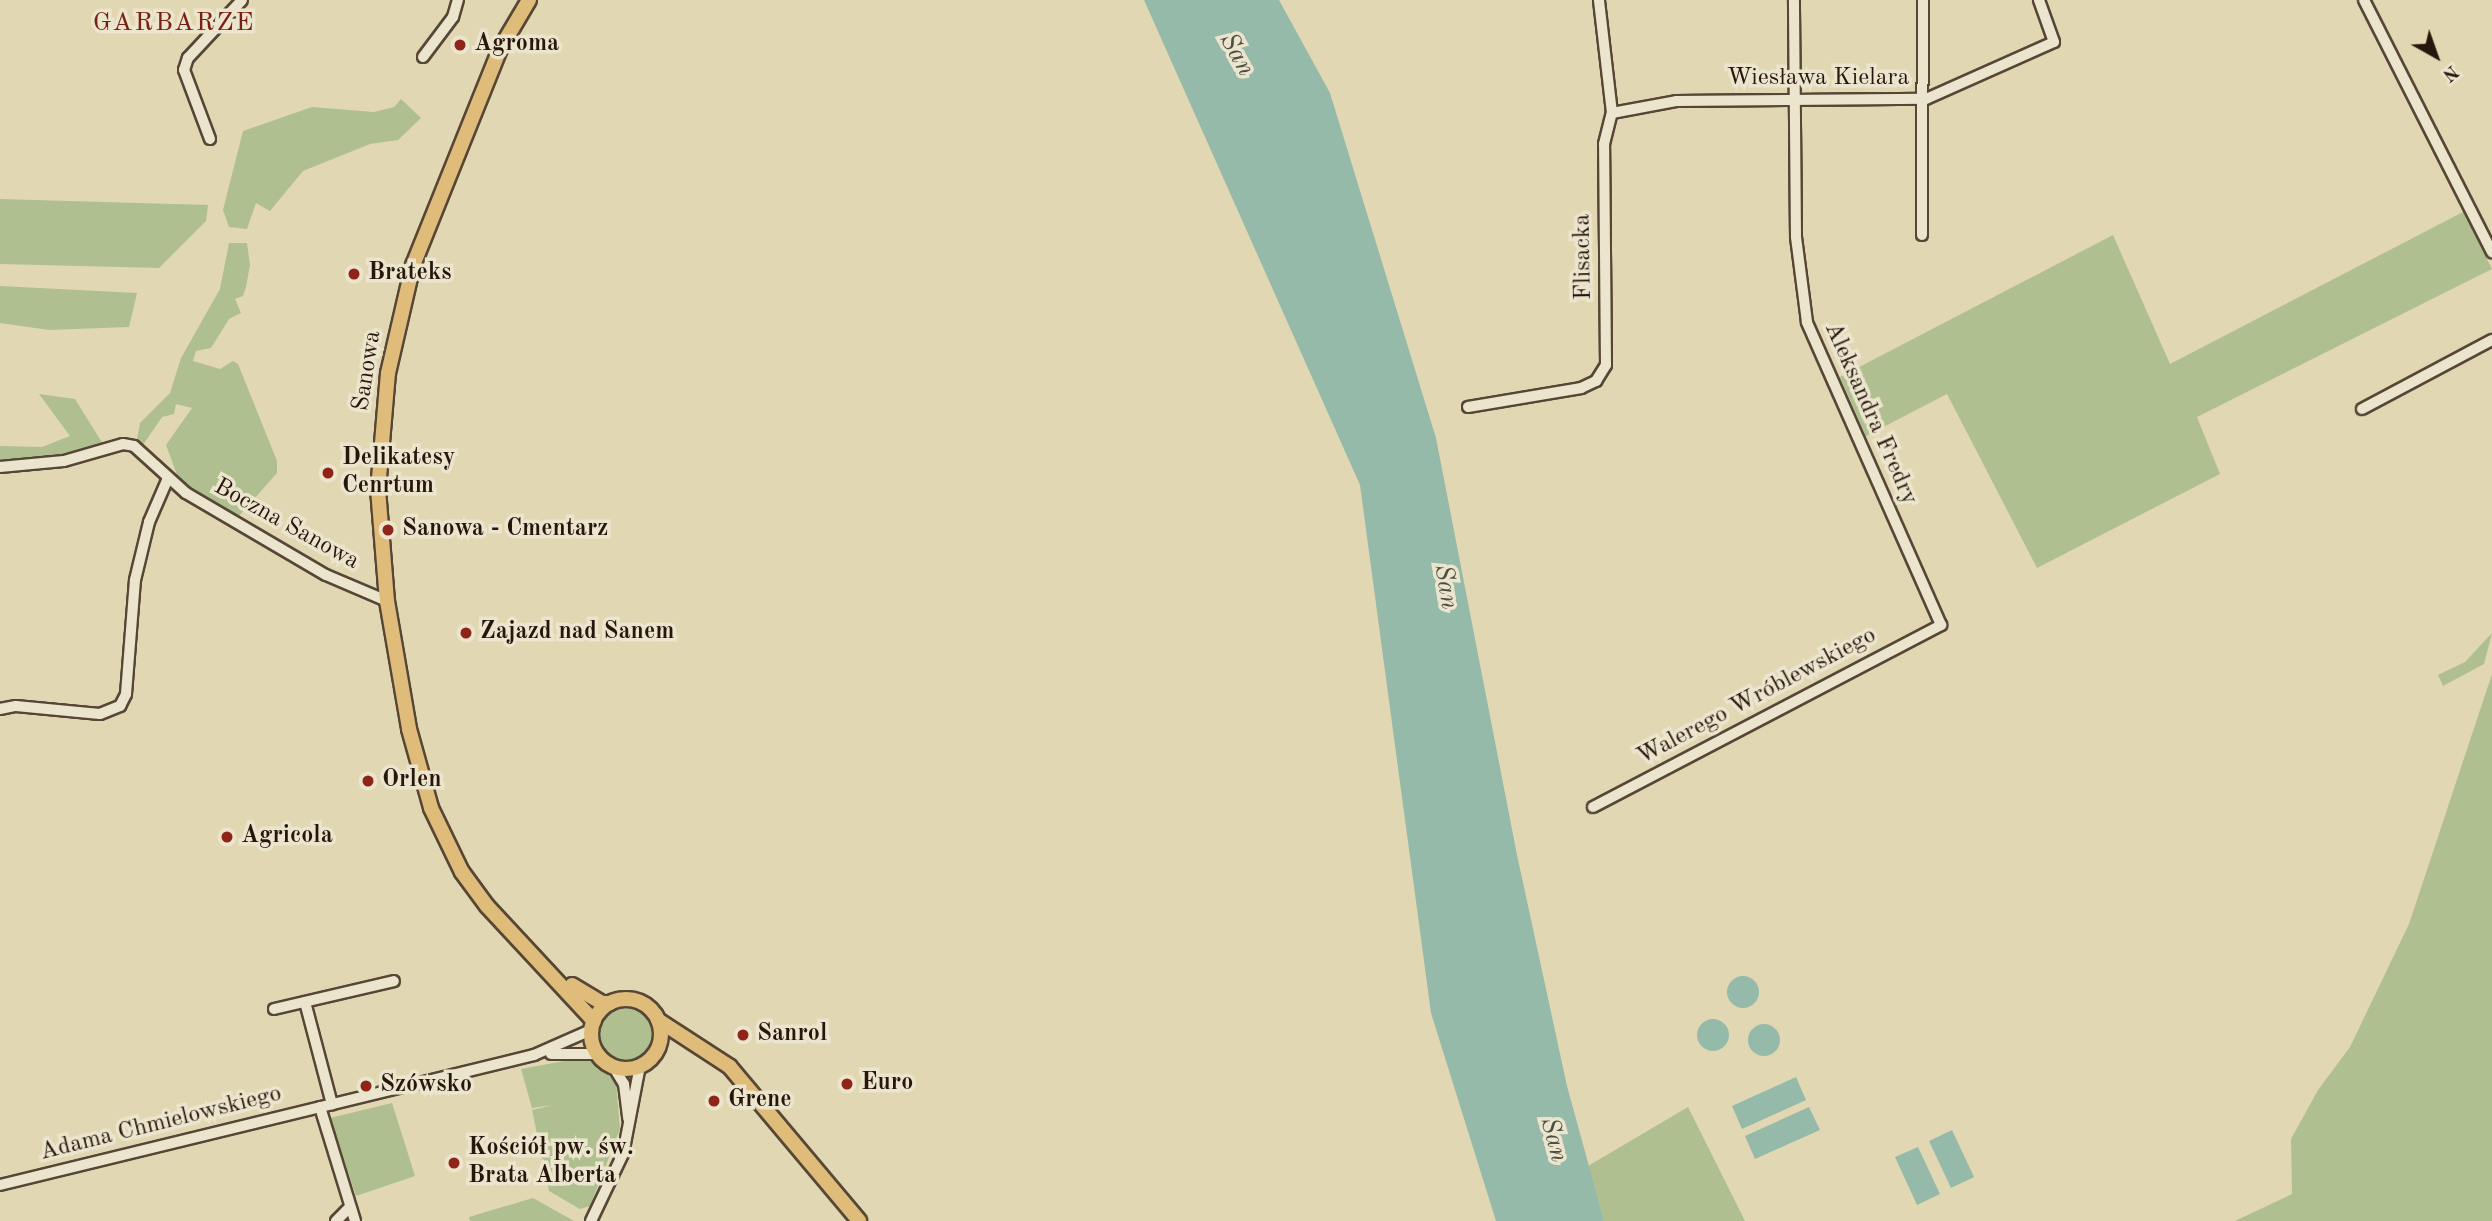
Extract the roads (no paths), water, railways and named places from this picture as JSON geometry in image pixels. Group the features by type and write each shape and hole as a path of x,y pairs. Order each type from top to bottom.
{"main road":[{"name":"Sanowa","path":"529,0 500,49 413,265 388,373 378,489 387,601 409,729 430,808 462,872 498,919 551,971"},
{"path":"551,971 590,997 610,1003 634,1000 658,1020 697,1043 738,1075 859,1221"},
{"path":"551,971 592,1025 597,1054 613,1066 640,1066 657,1049 674,1041 697,1043"},
{"path":"592,1025 610,1003"},
{"path":"657,1049 658,1020"}],"street":[{"path":"210,139 184,70 188,58 242,0"},
{"path":"423,57 453,17 458,0"},
{"name":"Flisacka","path":"1468,407 1581,388 1596,381 1606,365 1604,144 1612,113 1599,0"},
{"name":"Aleksandra Fredry","path":"1794,0 1797,268 1807,323 1941,625"},
{"path":"1922,234 1926,99 1923,0"},
{"name":"Wiesława Kielara","path":"1612,113 1676,101 1926,99 2054,42 2039,0"},
{"path":"2364,0 2492,252"},
{"path":"2362,409 2492,340"},
{"name":"Boczna Sanowa","path":"0,467 64,461 123,444 151,457 168,478 326,575 387,601"},
{"path":"0,709 16,706 100,714 120,706 126,684 135,580 149,522 168,478"},
{"name":"Walerego Wróblewskiego","path":"1593,807 1941,625"},
{"path":"274,1009 394,981"},
{"path":"305,1002 332,1104"},
{"name":"Adama Chmielowskiego","path":"534,1055 592,1025"},
{"name":"Adama Chmielowskiego","path":"0,1185 534,1055 589,1051 597,1054"},
{"path":"613,1066 624,1084 629,1132"},
{"path":"591,1221 619,1167 629,1132 640,1066"},
{"path":"320,1107 355,1221"},
{"path":"336,1221 350,1207"}],"water":[{"name":"San","path":"1144,0 1279,0 1330,93 1436,438 1517,855 1567,1086 1604,1221 1496,1221 1431,1013 1360,485"},
{"path":"1743,976 1754,981 1759,992 1754,1003 1743,1008 1732,1003 1727,992 1732,981"},
{"path":"1713,1019 1724,1024 1729,1035 1724,1046 1713,1051 1702,1046 1697,1035 1702,1024"},
{"path":"1764,1024 1775,1029 1780,1040 1775,1051 1764,1056 1753,1051 1748,1040 1753,1029"},
{"path":"1796,1077 1806,1100 1742,1129 1732,1106"},
{"path":"1809,1107 1820,1130 1755,1159 1745,1136"},
{"path":"1952,1130 1974,1177 1951,1188 1929,1141"},
{"path":"1918,1147 1940,1194 1917,1205 1895,1157"}],"place":[{"name":"Agroma","path":"460,45"},
{"name":"Brateks","path":"354,274"},
{"name":"Delikatesy Cenrtum","path":"328,473"},
{"name":"Sanowa - Cmentarz","path":"388,530"},
{"name":"Zajazd nad Sanem","path":"466,633"},
{"name":"Orlen","path":"368,781"},
{"name":"Agricola","path":"227,837"},
{"name":"Sanrol","path":"743,1035"},
{"name":"Euro","path":"847,1084"},
{"name":"Szówsko","path":"366,1086"},
{"name":"Grene","path":"714,1101"},
{"name":"Kościół pw. św. Brata Alberta","path":"454,1163"}],"district":[{"name":"GARBARZE","path":"174,24"}]}
